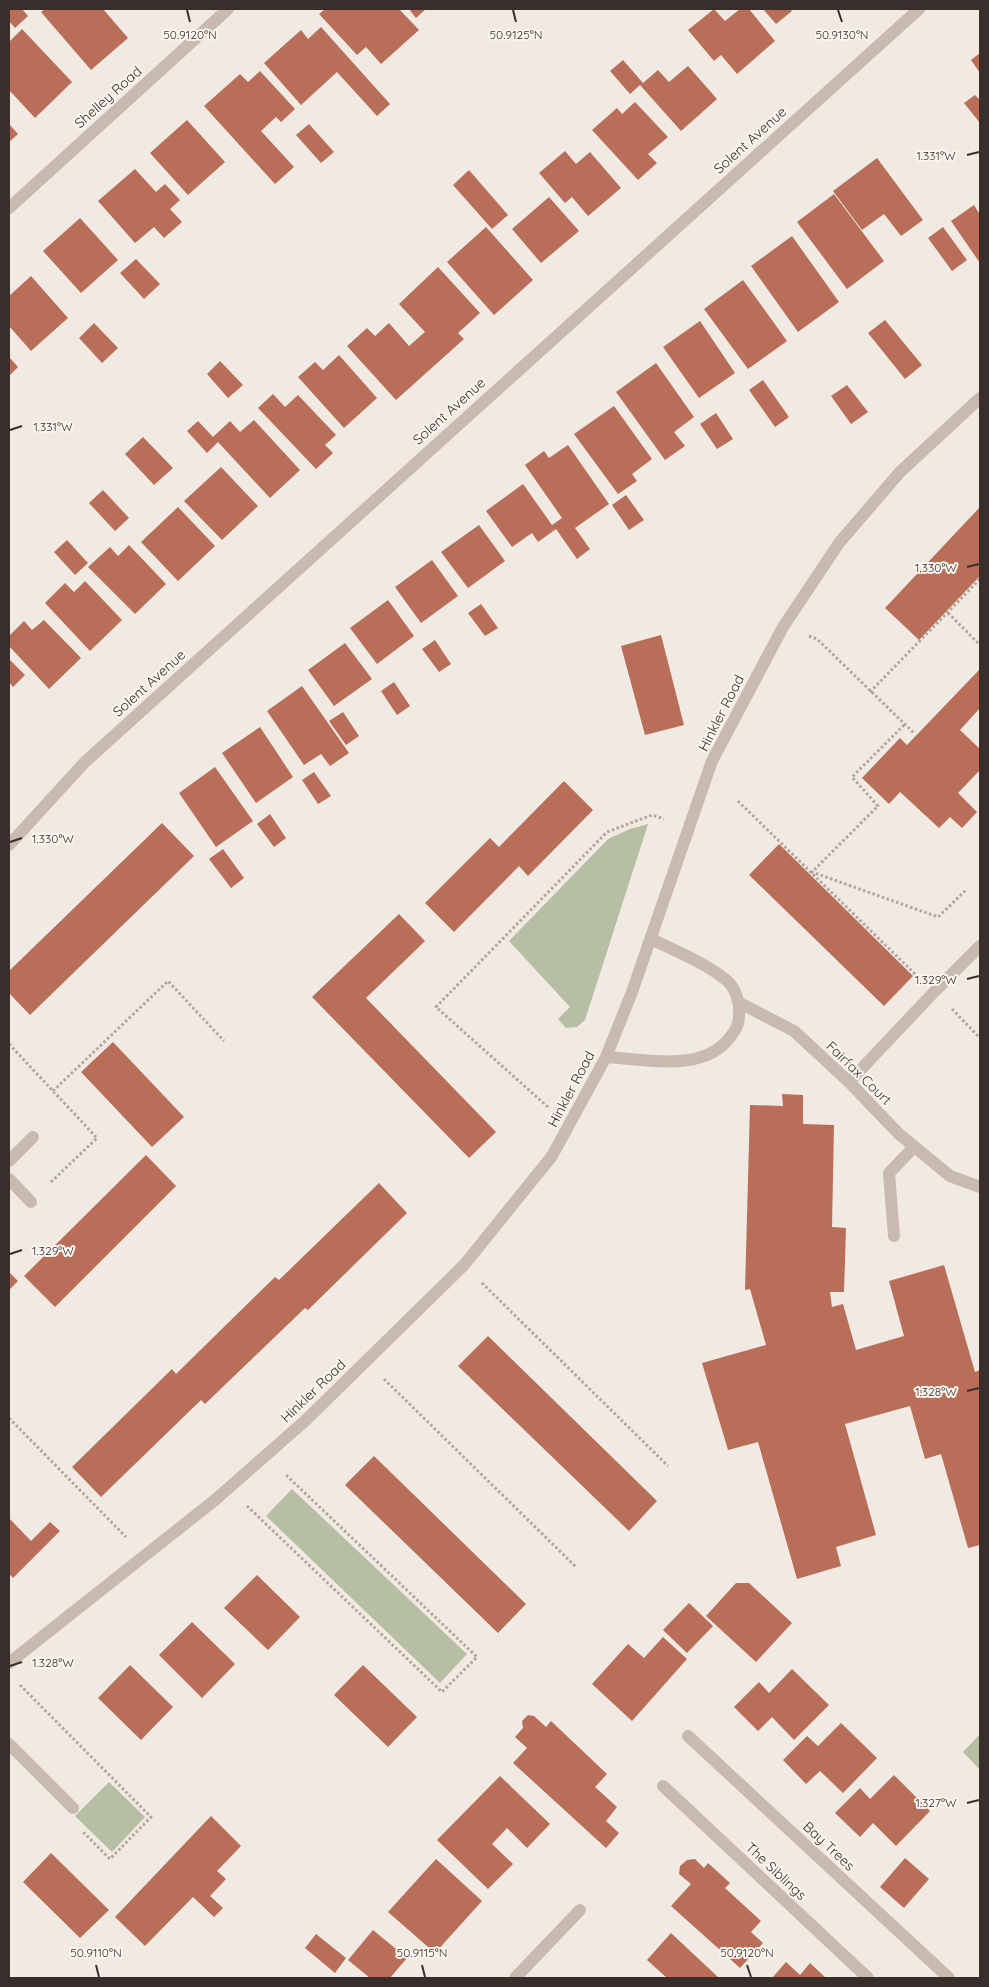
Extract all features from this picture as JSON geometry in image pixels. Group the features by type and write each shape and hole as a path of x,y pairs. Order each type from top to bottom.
{"street":[{"name":"Shelley Road","path":"9,208 228,9"},
{"name":"Solent Avenue","path":"9,845 85,762 919,9"},
{"name":"Hinkler Road","path":"9,1663 230,1488 266,1456 464,1265 552,1156 606,1057 651,939 712,761 783,627 839,543 894,479 980,398"},
{"path":"606,1057 675,1061 703,1057 725,1044 739,1024 740,1003 727,980 702,964 651,939"},
{"path":"848,1082 934,991 980,946"},
{"name":"Fairfax Court","path":"740,1003 794,1031 914,1147 950,1176 980,1187"},
{"path":"9,1161 33,1138"},
{"path":"894,1236 889,1173 914,1147"},
{"path":"9,1179 31,1202"},
{"name":"Bay Trees","path":"688,1736 950,1978"},
{"path":"9,1744 73,1808"},
{"name":"The Siblings","path":"663,1786 868,1978"},
{"path":"515,1978 580,1910"}],"path":[{"path":"870,692 980,579"},
{"path":"948,613 980,645"},
{"path":"783,627 817,639 914,733"},
{"path":"812,872 878,806 852,777 904,725"},
{"path":"738,801 919,977"},
{"path":"569,1126 436,1007 607,832 652,815 689,829"},
{"path":"812,872 938,917 966,890"},
{"path":"53,1091 168,981 224,1041"},
{"path":"934,991 980,1038"},
{"path":"464,1265 668,1466"},
{"path":"366,1361 577,1568"},
{"path":"9,1418 145,1556"},
{"path":"230,1488 442,1692 477,1657 266,1456"},
{"path":"16,1681 151,1817 110,1859 78,1827"}],"green space":[{"path":"648,824 585,1020 577,1027 566,1028 558,1019 570,1007 509,941 608,839 630,829"},
{"path":"292,1489 467,1654 440,1683 266,1516"},
{"path":"980,1734 980,1770 963,1752"},
{"path":"109,1782 145,1817 112,1852 75,1816"}],"building":[{"path":"9,9 22,9 28,16 15,28 9,21"},
{"path":"45,9 103,9 128,38 91,70 41,12"},
{"path":"325,9 399,9 419,30 381,64 366,47 357,55 319,14"},
{"path":"409,9 426,9 416,18"},
{"path":"714,9 725,21 740,9 749,9 775,41 737,74 721,55 714,61 688,30"},
{"path":"763,9 790,9 792,11 776,24"},
{"path":"321,27 390,104 377,116 337,72 301,105 264,63 301,30 308,39"},
{"path":"22,29 72,82 35,118 9,90 9,42"},
{"path":"980,53 980,73 971,60"},
{"path":"623,60 643,83 658,70 669,82 688,66 717,99 681,131 640,85 630,94 610,71"},
{"path":"260,71 295,109 281,122 276,117 261,131 294,167 275,184 204,106 240,74 248,82"},
{"path":"975,95 980,100 980,123 964,103"},
{"path":"635,102 668,137 648,154 657,163 638,180 592,130 617,108 622,114"},
{"path":"187,120 225,162 188,195 150,153"},
{"path":"9,124 18,134 9,142"},
{"path":"309,124 334,152 321,163 296,135"},
{"path":"565,151 576,164 590,152 621,188 588,216 572,197 565,203 539,173"},
{"path":"877,158 923,220 901,236 884,214 862,230 833,191"},
{"path":"135,169 156,192 165,184 180,200 170,209 182,222 164,238 154,227 135,243 98,201"},
{"path":"469,170 508,215 492,229 453,185"},
{"path":"834,194 884,261 847,289 797,222"},
{"path":"549,197 579,231 541,263 512,229"},
{"path":"974,205 980,215 980,263 951,221"},
{"path":"80,218 118,260 81,293 43,251"},
{"path":"486,227 533,280 494,315 447,262"},
{"path":"943,227 967,260 952,271 928,238"},
{"path":"792,236 839,302 798,332 751,266"},
{"path":"136,259 160,284 144,299 120,273"},
{"path":"438,267 480,313 458,333 464,339 396,400 347,346 367,328 375,336 389,323 409,346 425,332 399,304"},
{"path":"31,276 68,318 31,351 9,326 9,296"},
{"path":"743,280 787,341 748,369 704,309"},
{"path":"885,320 922,365 905,379 868,333"},
{"path":"700,321 735,373 699,398 663,347"},
{"path":"94,323 118,348 102,363 79,338"},
{"path":"339,355 377,398 344,428 298,377 315,362 323,370"},
{"path":"9,357 18,367 9,376"},
{"path":"220,361 243,385 228,398 207,374"},
{"path":"656,363 694,417 674,432 685,446 665,460 616,392"},
{"path":"763,380 789,417 775,427 749,390"},
{"path":"847,385 868,412 851,424 831,396"},
{"path":"273,394 285,407 298,395 336,435 325,445 333,453 316,469 258,408"},
{"path":"614,406 652,459 632,474 637,481 618,494 574,434"},
{"path":"716,413 733,439 717,449 700,424"},
{"path":"254,420 300,470 270,498 218,442 207,453 187,431 198,421 213,437 230,421 240,432"},
{"path":"143,437 173,468 154,485 125,454"},
{"path":"568,445 609,504 575,528 590,549 577,559 556,529 538,542 532,533 512,547 486,511 523,484 552,525 562,518 525,465 544,451 549,458"},
{"path":"221,467 258,506 222,540 184,501"},
{"path":"103,490 129,518 115,531 89,503"},
{"path":"626,495 644,520 629,530 612,505"},
{"path":"178,507 215,546 178,581 141,542"},
{"path":"980,507 980,576 919,640 885,608"},
{"path":"479,525 505,561 468,588 441,552"},
{"path":"67,540 88,563 75,575 54,552"},
{"path":"129,545 166,584 135,614 88,567 110,547 118,556"},
{"path":"432,560 458,596 421,623 395,587"},
{"path":"85,581 122,620 90,651 45,603 65,583 74,592"},
{"path":"388,600 414,636 377,664 350,628"},
{"path":"481,604 498,628 485,636 468,613"},
{"path":"44,620 81,658 49,689 9,646 9,636 24,621 32,630"},
{"path":"661,635 684,725 645,735 621,646"},
{"path":"435,640 451,664 439,672 422,649"},
{"path":"345,643 372,679 334,706 308,670"},
{"path":"9,659 25,675 13,687 9,682"},
{"path":"980,669 980,708 960,730 980,749 980,770 958,793 977,812 962,828 950,817 939,828 900,792 889,804 862,778 900,738 907,745"},
{"path":"394,682 410,706 397,715 381,691"},
{"path":"302,686 349,753 330,766 321,754 304,765 267,711"},
{"path":"343,712 359,736 346,745 329,721"},
{"path":"260,727 293,777 256,803 222,753"},
{"path":"215,767 253,821 216,847 179,793"},
{"path":"314,772 331,796 318,804 302,780"},
{"path":"564,781 593,810 528,876 519,866 454,932 425,903 490,838 499,847"},
{"path":"270,814 286,838 274,847 257,824"},
{"path":"162,823 194,856 30,1015 9,993 9,971"},
{"path":"779,844 913,976 884,1006 749,875"},
{"path":"223,849 244,878 231,888 209,859"},
{"path":"399,914 425,941 366,998 496,1132 469,1158 312,997"},
{"path":"113,1042 184,1117 152,1147 81,1072"},
{"path":"782,1094 803,1095 803,1124 834,1125 832,1227 846,1228 844,1292 830,1292 832,1307 843,1304 856,1350 904,1336 889,1281 944,1265 975,1372 980,1370 980,1545 968,1548 941,1454 925,1459 910,1406 845,1424 876,1535 836,1547 841,1566 797,1579 758,1442 728,1450 702,1363 766,1345 750,1289 745,1290 750,1105 783,1106"},
{"path":"146,1155 176,1186 55,1307 24,1276"},
{"path":"379,1183 407,1213 308,1310 305,1308 205,1404 201,1400 101,1497 72,1467 172,1369 176,1374 275,1277 279,1280"},
{"path":"9,1272 18,1281 9,1290"},
{"path":"488,1336 657,1501 629,1531 458,1366"},
{"path":"374,1456 526,1604 498,1633 345,1485"},
{"path":"9,1518 31,1541 50,1522 60,1531 13,1578 9,1574"},
{"path":"257,1575 300,1617 268,1650 224,1608"},
{"path":"736,1583 749,1583 792,1623 756,1662 706,1616"},
{"path":"689,1603 713,1626 687,1653 663,1630"},
{"path":"192,1622 235,1664 202,1698 159,1655"},
{"path":"663,1637 687,1659 632,1721 592,1684 628,1644 644,1658"},
{"path":"130,1665 173,1707 141,1740 98,1698"},
{"path":"363,1665 417,1717 388,1747 334,1695"},
{"path":"792,1669 829,1705 794,1740 772,1717 758,1731 734,1707 759,1682 769,1693"},
{"path":"528,1715 534,1716 546,1727 551,1721 607,1774 595,1787 617,1807 606,1821 619,1833 606,1848 513,1763 527,1748 515,1737 523,1728 522,1721"},
{"path":"841,1723 877,1758 843,1793 820,1771 806,1784 783,1760 807,1736 818,1746"},
{"path":"894,1775 930,1811 896,1846 873,1823 860,1837 835,1813 860,1788 870,1799"},
{"path":"500,1776 550,1824 527,1848 507,1828 492,1844 513,1864 488,1889 437,1840"},
{"path":"211,1816 241,1846 217,1871 226,1879 210,1896 223,1908 214,1917 193,1897 145,1946 115,1917"},
{"path":"51,1853 109,1910 80,1938 23,1882"},
{"path":"905,1858 929,1879 904,1908 880,1887"},
{"path":"436,1859 482,1901 435,1953 388,1912"},
{"path":"695,1859 704,1868 708,1863 730,1883 725,1888 761,1921 751,1932 763,1943 740,1968 671,1906 691,1884 679,1874 680,1866 687,1860"},
{"path":"373,1930 407,1958 390,1978 370,1978 348,1960"},
{"path":"671,1933 719,1978 667,1978 647,1960"},
{"path":"316,1934 346,1958 335,1973 305,1948"},
{"path":"786,1962 800,1975 810,1963 826,1978 772,1978"}]}
